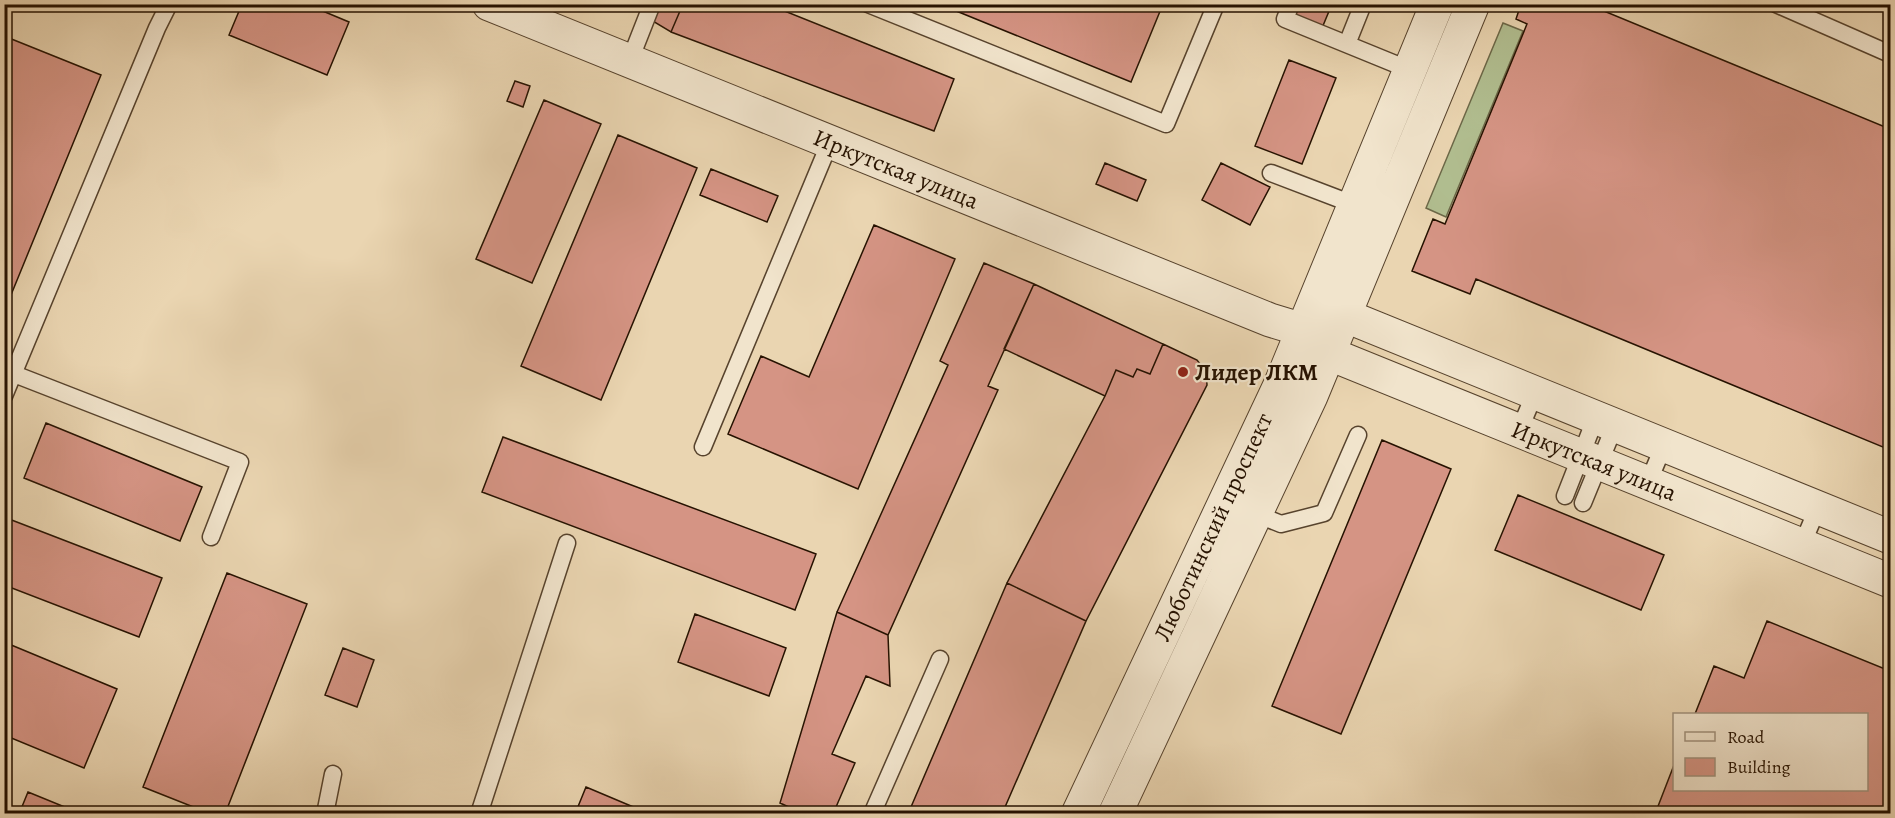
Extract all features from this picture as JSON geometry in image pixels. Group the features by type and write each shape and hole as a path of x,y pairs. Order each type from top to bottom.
{"street":[{"name":"Иркутская улица","path":"489,4 1270,320 1304,330 1330,354 1890,581"},
{"name":"Люботинский проспект","path":"1078,813 1304,330 1437,4"},
{"name":"Люботинский проспект","path":"1115,813 1330,354 1473,4"},
{"name":"Иркутская улица","path":"1346,316 1890,537"},
{"path":"1304,330 1346,316"}],"lane":[{"path":"4,396 169,4"},
{"path":"630,60 652,4"},
{"path":"868,4 1166,124 1216,4"},
{"path":"1291,4 1285,19 1410,70"},
{"path":"1347,44 1363,4"},
{"path":"1776,4 1800,10 1890,54"},
{"path":"703,447 830,142"},
{"path":"1271,173 1355,206"},
{"path":"14,374 240,462 211,537"},
{"path":"1519,431 1535,393"},
{"path":"1583,503 1590,460 1606,421"},
{"path":"1256,514 1281,524 1324,513 1358,435"},
{"path":"1648,483 1664,445"},
{"path":"1564,496 1590,460"},
{"path":"1802,545 1818,507"},
{"path":"479,813 567,543"},
{"path":"872,813 940,659"},
{"path":"325,813 333,774"}],"green space":[{"path":"1503,23 1523,31 1446,217 1426,208"}],"building":[{"path":"242,4 306,4 349,22 327,75 229,35"},
{"path":"658,4 683,4 671,32 651,20"},
{"path":"683,4 782,4 782,10 954,79 934,131 671,32"},
{"path":"939,4 1163,4 1131,82"},
{"path":"1299,4 1332,4 1322,28 1294,17"},
{"path":"1521,4 1587,4 1890,129 1890,450 1476,279 1470,294 1412,271 1433,219 1445,224 1527,24 1516,19"},
{"path":"4,36 101,75 4,312"},
{"path":"1289,60 1336,78 1302,164 1255,146"},
{"path":"515,81 530,86 523,107 507,101"},
{"path":"544,100 601,124 532,283 476,259"},
{"path":"618,135 697,168 601,400 521,366"},
{"path":"1105,163 1146,180 1137,201 1096,184"},
{"path":"1221,163 1270,187 1250,225 1202,200"},
{"path":"711,169 778,196 767,222 700,195"},
{"path":"874,225 955,259 858,489 728,434 761,356 809,377"},
{"path":"984,263 1034,284 988,386 998,390 888,635 837,612 948,365 940,361"},
{"path":"1034,284 1163,344 1150,374 1137,369 1133,377 1116,370 1105,396 1004,349"},
{"path":"1163,344 1197,360 1206,371 1207,385 1086,621 1007,583 1105,396 1116,370 1133,377 1137,369 1150,374"},
{"path":"46,423 202,487 180,541 24,478"},
{"path":"503,437 816,554 795,610 482,492"},
{"path":"1382,440 1451,469 1341,734 1272,706"},
{"path":"1518,495 1664,555 1641,610 1495,550"},
{"path":"9,519 162,578 139,637 4,585 4,529"},
{"path":"227,573 307,604 225,814 211,814 143,787"},
{"path":"1007,583 1086,621 1002,814 908,814"},
{"path":"837,612 888,635 890,686 866,676 832,754 855,763 833,814 804,814 780,803"},
{"path":"695,614 786,648 769,696 678,662"},
{"path":"1767,621 1890,671 1890,814 1655,814 1673,768 1673,791 1868,791 1868,713 1695,713 1714,666 1744,678"},
{"path":"4,642 117,689 84,768 4,735"},
{"path":"343,648 374,660 357,707 325,695"},
{"path":"586,787 650,814 575,814"},
{"path":"28,792 77,812 77,814 19,814"}],"place":[{"name":"Лидер ЛКМ","path":"1183,372"}]}
